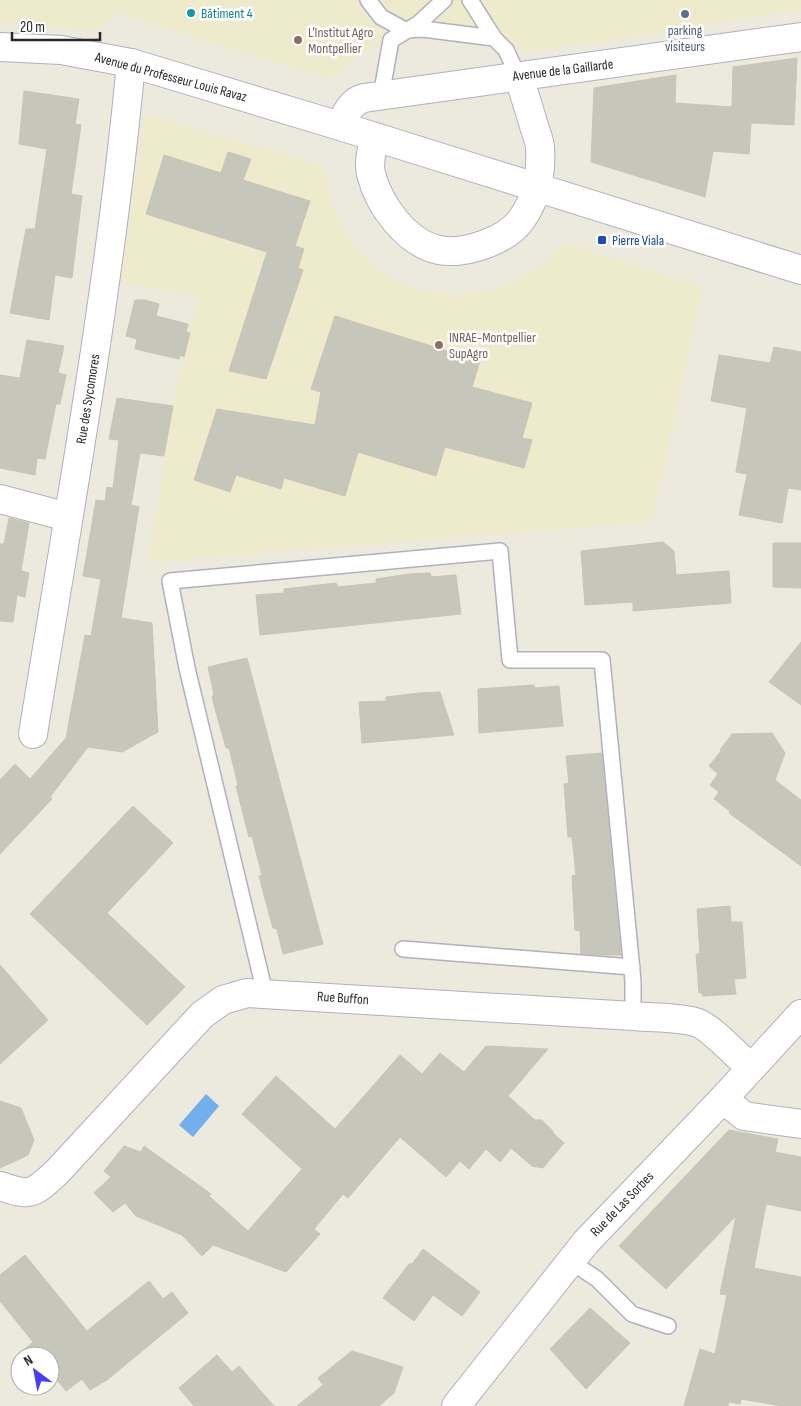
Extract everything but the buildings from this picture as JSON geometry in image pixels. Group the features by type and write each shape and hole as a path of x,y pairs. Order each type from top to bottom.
{"street":[{"name":"Avenue de la Gaillarde","path":"340,126 356,100 801,37"},
{"name":"Avenue du Professeur Louis Ravaz","path":"0,46 61,50 131,63 340,126 801,270"},
{"name":"Rue des Sycomores","path":"33,734 97,341 131,63"},
{"path":"375,137 371,153 371,173 390,216 416,240 439,250 467,250 490,243 520,222 536,187 540,170 540,146 518,76"},
{"path":"0,499 68,517"},
{"name":"Rue Buffon","path":"4,1193 38,1190 202,1015 223,1000 247,993 633,1016 696,1022 726,1043 751,1068"},
{"name":"Rue de Las Sorbes","path":"456,1406 586,1242 723,1099 801,1014"},
{"path":"723,1099 744,1116 801,1124"}],"lane":[{"path":"368,0 381,17 405,30 423,29 494,38"},
{"path":"381,96 391,40 418,24 444,0"},
{"path":"470,0 494,38 506,50 518,76"},
{"path":"265,994 187,668 170,581 500,551 510,660 602,660 632,968 633,1016"},
{"path":"402,949 632,968"},
{"path":"572,1259 582,1269 597,1279 632,1314 668,1326"}],"shaded area":[{"name":"L'Institut Agro Montpellier","path":"0,0 801,0 801,9 601,42 526,51 506,44 419,33 383,43 363,53 329,79 115,13 99,28 85,30 0,24"},
{"name":"INRAE-Montpellier SupAgro","path":"146,114 322,165 332,203 351,242 379,270 412,287 452,297 503,287 534,271 566,243 703,287 652,522 148,562 173,402 199,297 120,283"}],"water":[{"path":"206,1094 219,1106 193,1137 179,1125"}],"place":[{"name":"Bâtiment 4","path":"191,13"},
{"name":"parking visiteurs","path":"685,14"},
{"name":"L'Institut Agro Montpellier","path":"298,40"},
{"name":"Pierre Viala","path":"602,240"},
{"name":"INRAE-Montpellier SupAgro","path":"439,345"}]}
